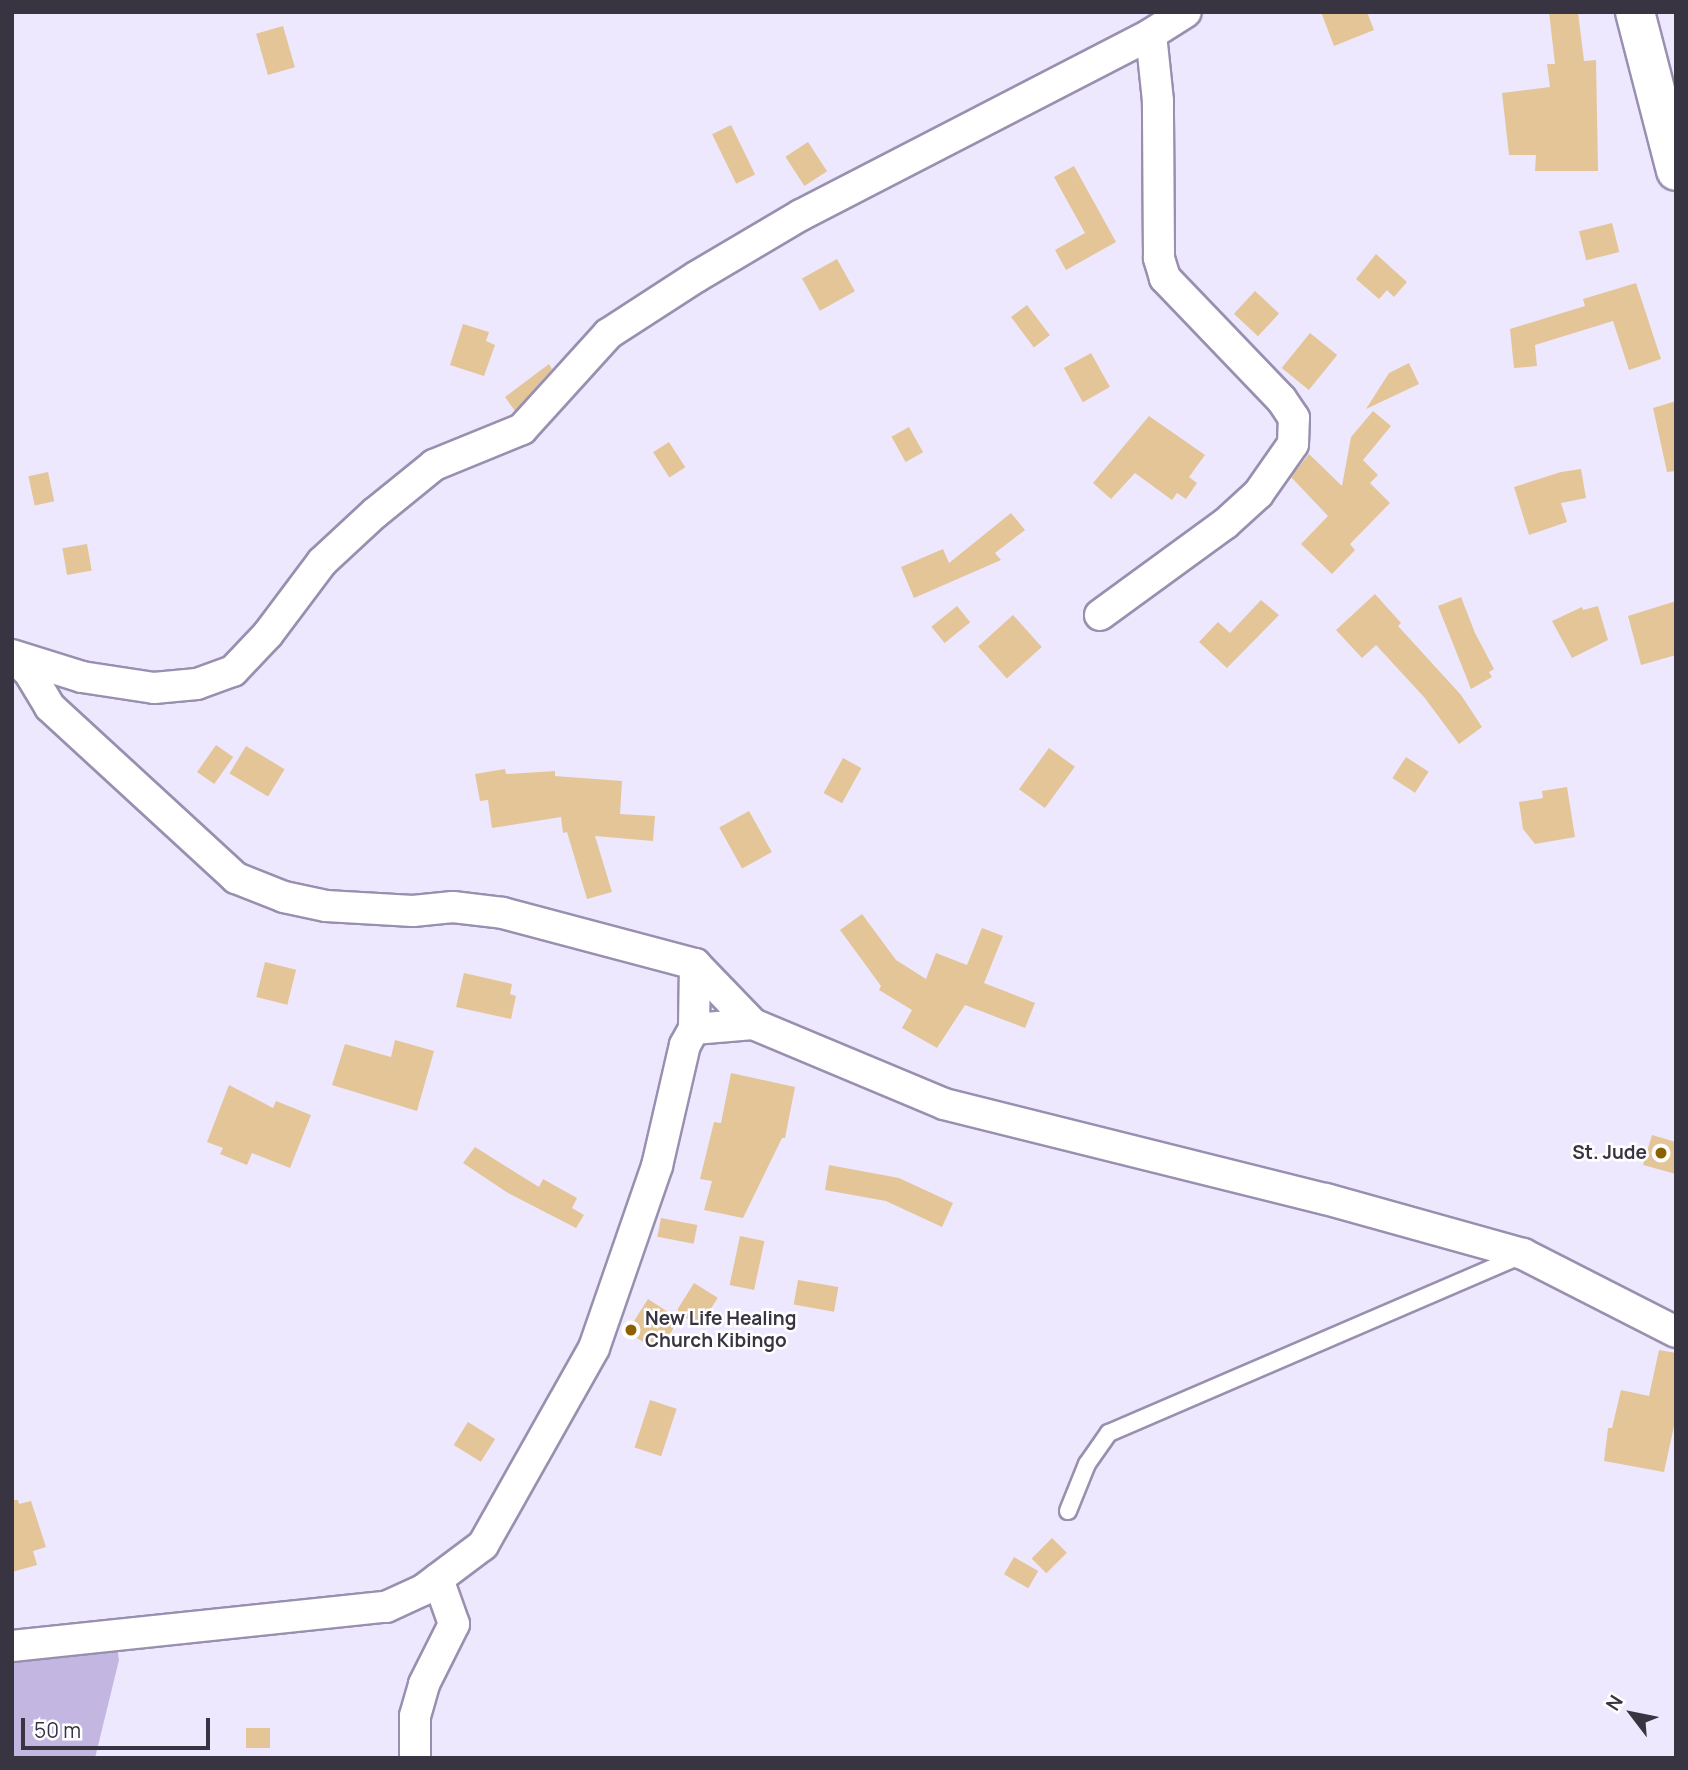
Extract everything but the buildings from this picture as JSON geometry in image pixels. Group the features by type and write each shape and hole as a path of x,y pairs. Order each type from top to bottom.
{"main road":[{"path":"1635,12 1676,171"}],"street":[{"path":"12,656 82,677 154,688 197,684 233,671 268,634 322,562 375,513 434,465 522,429 608,334 696,277 801,215 1151,34 1186,12"},
{"path":"1100,615 1226,524 1258,494 1293,444 1294,418 1281,399 1166,278 1159,258 1158,102 1151,34"},
{"path":"12,656 29,672 50,707 236,878 284,897 326,906 413,911 453,907 503,913 695,964 753,1024 944,1104 1326,1199 1523,1254 1676,1332"},
{"path":"12,1646 386,1607 423,1591 483,1545 594,1348 657,1166 685,1045 694,1029 695,964"},
{"path":"694,1029 753,1024"},
{"path":"415,1758 415,1716 430,1671 453,1624 438,1579"}],"lane":[{"path":"1068,1511 1087,1464 1109,1433 1523,1254"}],"shaded area":[{"path":"117,1646 119,1660 95,1758 12,1758 12,1658"}],"place":[{"name":"St. Jude","path":"1661,1153"},
{"name":"New Life Healing Church Kibingo","path":"631,1330"}]}
